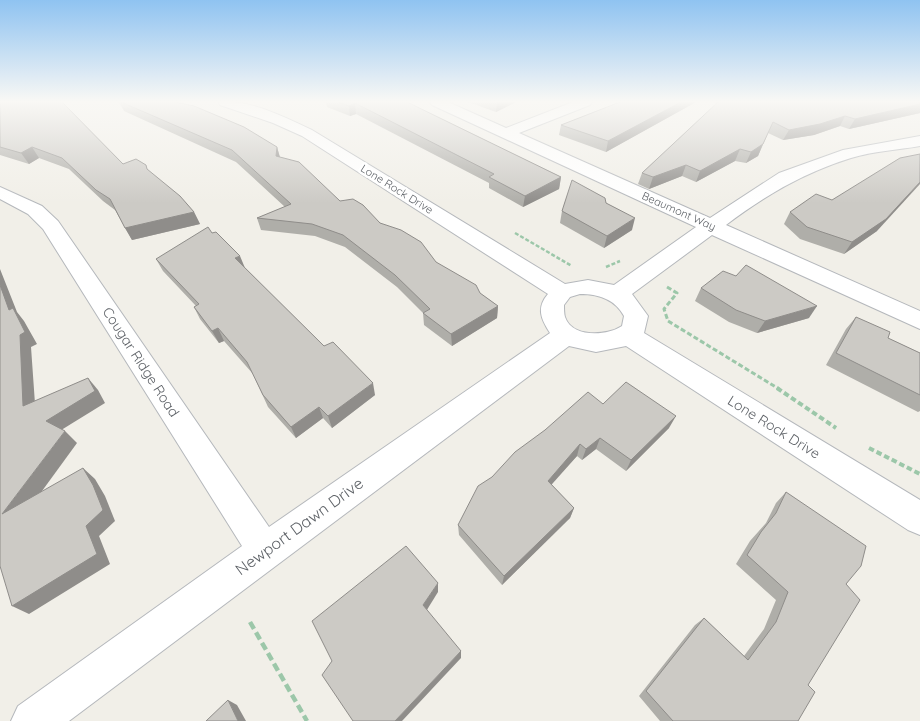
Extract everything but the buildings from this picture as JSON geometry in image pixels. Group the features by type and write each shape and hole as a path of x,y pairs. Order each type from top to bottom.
{"street":[{"name":"Lone Rock Drive","path":"311,136 562,292"},
{"name":"Beaumont Way","path":"512,136 920,321"},
{"path":"616,295 766,187 805,168 849,153 920,141"},
{"name":"Cougar Ridge Road","path":"0,192 35,210 51,225 264,551"},
{"path":"579,287 590,287 616,295 627,302 636,316 636,324 628,335 619,341 598,344 582,341 567,334 558,327 551,312 552,304 562,292 579,287"},
{"name":"Newport Dawn Drive","path":"33,721 264,551 567,334"},
{"name":"Lone Rock Drive","path":"628,335 920,519"}],"path":[{"path":"667,287 677,293 664,310 668,321 691,338 800,402 838,430"},
{"path":"862,445 920,474"},
{"path":"250,622 307,721"}]}
